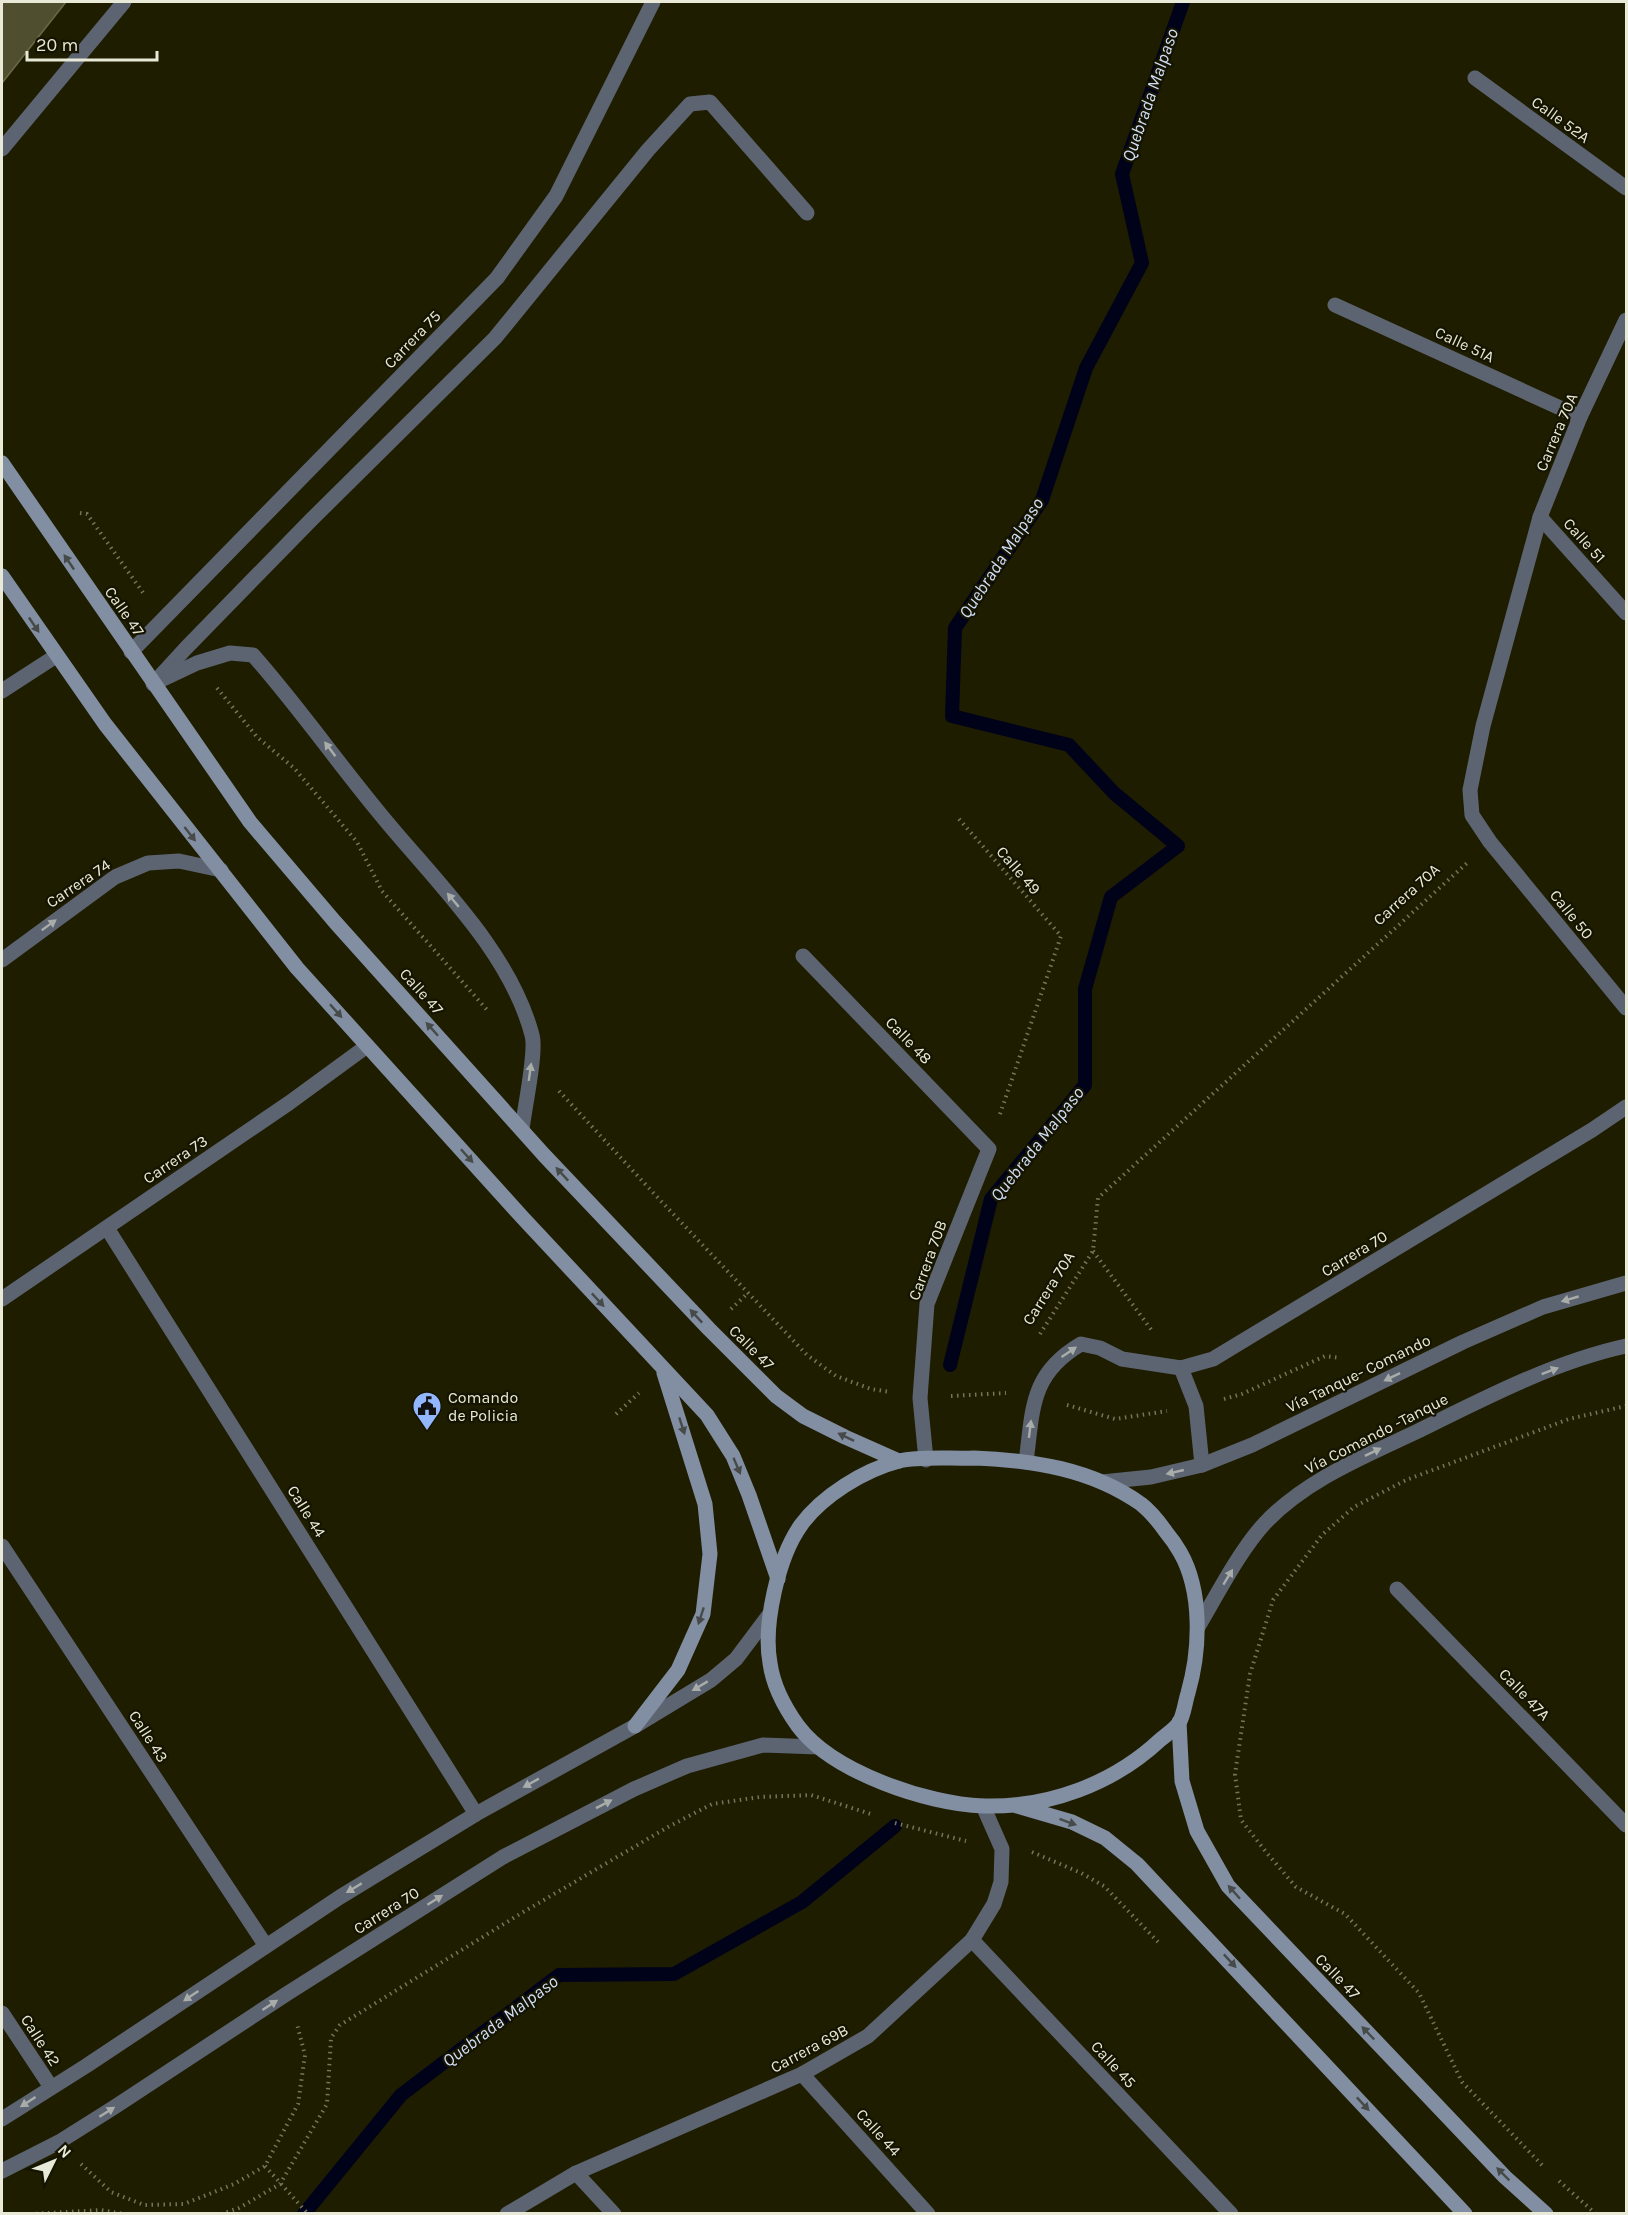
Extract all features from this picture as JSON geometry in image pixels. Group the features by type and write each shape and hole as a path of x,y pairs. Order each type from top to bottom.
{"main road":[{"name":"Calle 47","path":"2,463 250,822 335,922 522,1130 709,1329 776,1396 803,1416 899,1461"},
{"path":"2,576 56,656 119,742 297,968 663,1371 707,1415 733,1456 749,1494 778,1579"},
{"path":"635,1725 678,1670 703,1614 710,1554 705,1504 663,1371"},
{"path":"974,1458 1026,1462 1076,1472 1102,1482 1143,1505 1181,1554 1192,1587 1198,1627 1194,1673 1179,1722 1151,1748 1092,1786 1060,1797 983,1806 916,1795 860,1772 818,1747 800,1728 782,1701 770,1664 769,1614 787,1553 801,1526 824,1502 852,1480 899,1461 926,1460 974,1458"},
{"name":"Calle 47","path":"1179,1722 1182,1781 1197,1831 1228,1886 1505,2177 1546,2214"},
{"path":"1012,1804 1072,1822 1104,1838 1137,1864 1465,2214"}],"street":[{"path":"2,148 123,2"},
{"name":"Carrera 75","path":"131,652 497,278 556,196 653,2"},
{"name":"Calle 52A","path":"1475,78 1626,188"},
{"path":"153,684 303,528 495,338 648,150 690,104 710,102 807,213"},
{"name":"Calle 51A","path":"1335,305 1580,417"},
{"name":"Carrera 70A","path":"1490,842 1472,815 1470,790 1483,726 1540,517 1580,417 1626,320"},
{"name":"Calle 51","path":"1540,517 1626,612"},
{"path":"153,684 197,663 230,653 253,655 290,696 380,814 471,922 513,985 533,1037 522,1130"},
{"path":"2,692 56,656"},
{"name":"Calle 50","path":"1490,842 1626,1008"},
{"name":"Carrera 74","path":"2,960 115,877 148,863 179,861 221,870"},
{"name":"Calle 48","path":"803,956 988,1149"},
{"name":"Carrera 73","path":"2,1299 289,1103 367,1046"},
{"name":"Carrera 70","path":"1181,1368 1213,1359 1592,1130 1626,1107"},
{"name":"Carrera 70B","path":"926,1460 920,1398 927,1304 988,1149"},
{"name":"Calle 44","path":"107,1228 476,1814"},
{"name":"Vía Tanque- Comando","path":"1102,1482 1151,1478 1202,1466 1252,1445 1463,1342 1543,1307 1626,1283"},
{"path":"1026,1462 1034,1397 1048,1370 1065,1354 1081,1344 1100,1348 1122,1359 1181,1368 1196,1406 1202,1466"},
{"name":"Vía Comando -Tanque","path":"1198,1627 1235,1565 1264,1524 1301,1491 1340,1469 1506,1388 1601,1352 1626,1346"},
{"name":"Calle 43","path":"2,1546 266,1946"},
{"name":"Calle 47A","path":"1397,1589 1626,1825"},
{"path":"2,2119 340,1897 476,1814 711,1680 736,1659 769,1614"},
{"name":"Carrera 70","path":"2,2171 59,2142 503,1857 634,1790 687,1766 763,1745 818,1747"},
{"name":"Carrera 69B","path":"507,2214 576,2173 802,2074 868,2036 972,1940 994,1904 1001,1882 1002,1849 983,1806"},
{"name":"Calle 45","path":"972,1940 1231,2214"},
{"name":"Calle 42","path":"2,2013 51,2087"},
{"name":"Calle 44","path":"802,2074 928,2214"},
{"path":"576,2173 614,2214"}],"path":[{"path":"80,513 87,514 163,620"},
{"path":"197,663 257,737 294,768 357,842 382,891 492,1016"},
{"name":"Calle 49","path":"959,819 1061,936 988,1149"},
{"name":"Carrera 70A","path":"1039,1336 1093,1251 1098,1198 1490,842"},
{"path":"531,1060 807,1355 836,1376 871,1389 920,1398 1003,1393 1034,1397 1115,1419 1196,1406 1242,1394 1325,1356 1341,1358"},
{"path":"1093,1251 1181,1368"},
{"path":"1003,1393 1009,1383"},
{"path":"1548,2171 1462,2082 1419,1993 1345,1914 1296,1887 1241,1820 1235,1774 1251,1674 1273,1600 1322,1535 1354,1507 1406,1480 1569,1419 1626,1406"},
{"path":"221,2214 239,2208 280,2184 327,2104 331,2038 340,2025 520,1914 668,1827 712,1804 760,1797 811,1795 879,1817"},
{"path":"890,1821 1002,1849 1032,1852 1081,1873 1104,1886 1161,1945"},
{"path":"59,2142 111,2192 144,2205 184,2204 234,2184 265,2166 298,2104 305,2055 288,1993"},
{"path":"265,2166 308,2214"},
{"path":"1556,2178 1596,2214"},
{"path":"30,2214 101,2210 124,2214"}],"building":[{"path":"2,2 66,2 2,83"}],"waterway":[{"name":"Quebrada Malpaso","path":"950,1365 991,1199 1085,1085 1085,989 1111,897 1178,846 1114,793 1069,745 952,716 955,628 1042,500 1086,368 1142,263 1122,174 1183,2"},
{"name":"Quebrada Malpaso","path":"304,2214 401,2095 559,1975 674,1974 802,1902 895,1826"}],"place":[{"name":"Comando de Policia","path":"427,1432"}]}
